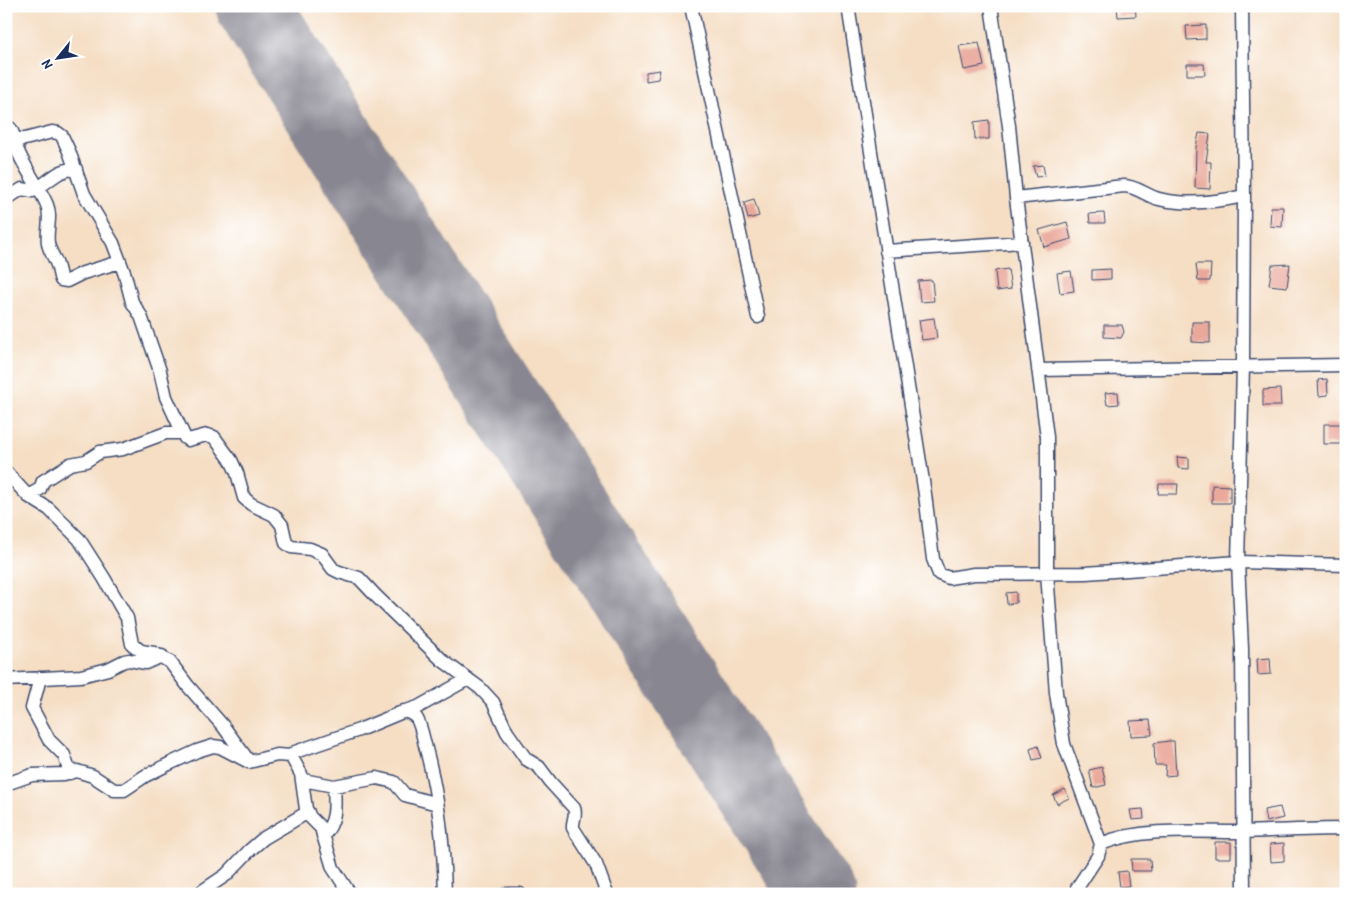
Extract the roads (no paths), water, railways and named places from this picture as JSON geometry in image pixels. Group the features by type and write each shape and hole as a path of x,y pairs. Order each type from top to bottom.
{"street":[{"path":"691,6 758,316"},
{"path":"848,6 933,560 938,574 949,578 974,574 1086,573 1238,562 1346,565"},
{"path":"991,6 1009,126 1016,198 1047,437 1047,574 1056,693 1064,744 1101,844 1098,856 1077,888 1076,894"},
{"path":"1242,6 1243,366 1238,562 1242,649 1244,894"},
{"path":"6,125 11,129 15,139 14,146 39,186 48,207 50,217 48,244 61,280 67,281 83,273 120,262"},
{"path":"15,139 20,140 58,132 70,151 84,194 113,243 132,302 141,316 160,371 166,397 182,433 188,440 207,435 214,437 231,460 244,498 251,504 274,515 282,524 286,543 291,547 322,554 333,569 359,578 442,660 480,688 493,702 507,732 526,759 539,766 551,783 574,808 576,812 572,828 596,864 607,894"},
{"path":"6,199 22,189 33,191 63,171 76,169"},
{"path":"1016,198 1124,186 1129,186 1142,194 1160,200 1180,202 1218,202 1244,196"},
{"path":"886,251 1022,242"},
{"path":"1038,370 1346,365"},
{"path":"28,496 40,488 43,481 52,474 70,464 86,460 100,452 123,449 166,433 182,433"},
{"path":"6,472 28,496 49,509 79,539 127,618 132,644 141,651 162,656 170,662 223,726 249,762"},
{"path":"40,488 50,504 49,509"},
{"path":"6,680 82,676 108,669 124,661 146,663 162,656"},
{"path":"40,678 32,708 49,740 64,754 70,773"},
{"path":"6,784 32,775 76,771 86,773 114,790 124,790 145,776 206,748 220,747 249,762 277,755 291,756 295,752 360,730 404,711 418,713 468,679"},
{"path":"418,713 437,804 445,872 445,894"},
{"path":"291,756 302,774 306,809 321,828 333,868 350,894"},
{"path":"303,780 334,786 377,778 394,782 405,795 437,804"},
{"path":"323,836 330,828 335,815 334,786"},
{"path":"198,894 226,875 264,838 308,812"},
{"path":"1101,844 1132,834 1197,830 1242,832 1346,829"},
{"path":"506,894 520,894"}]}
